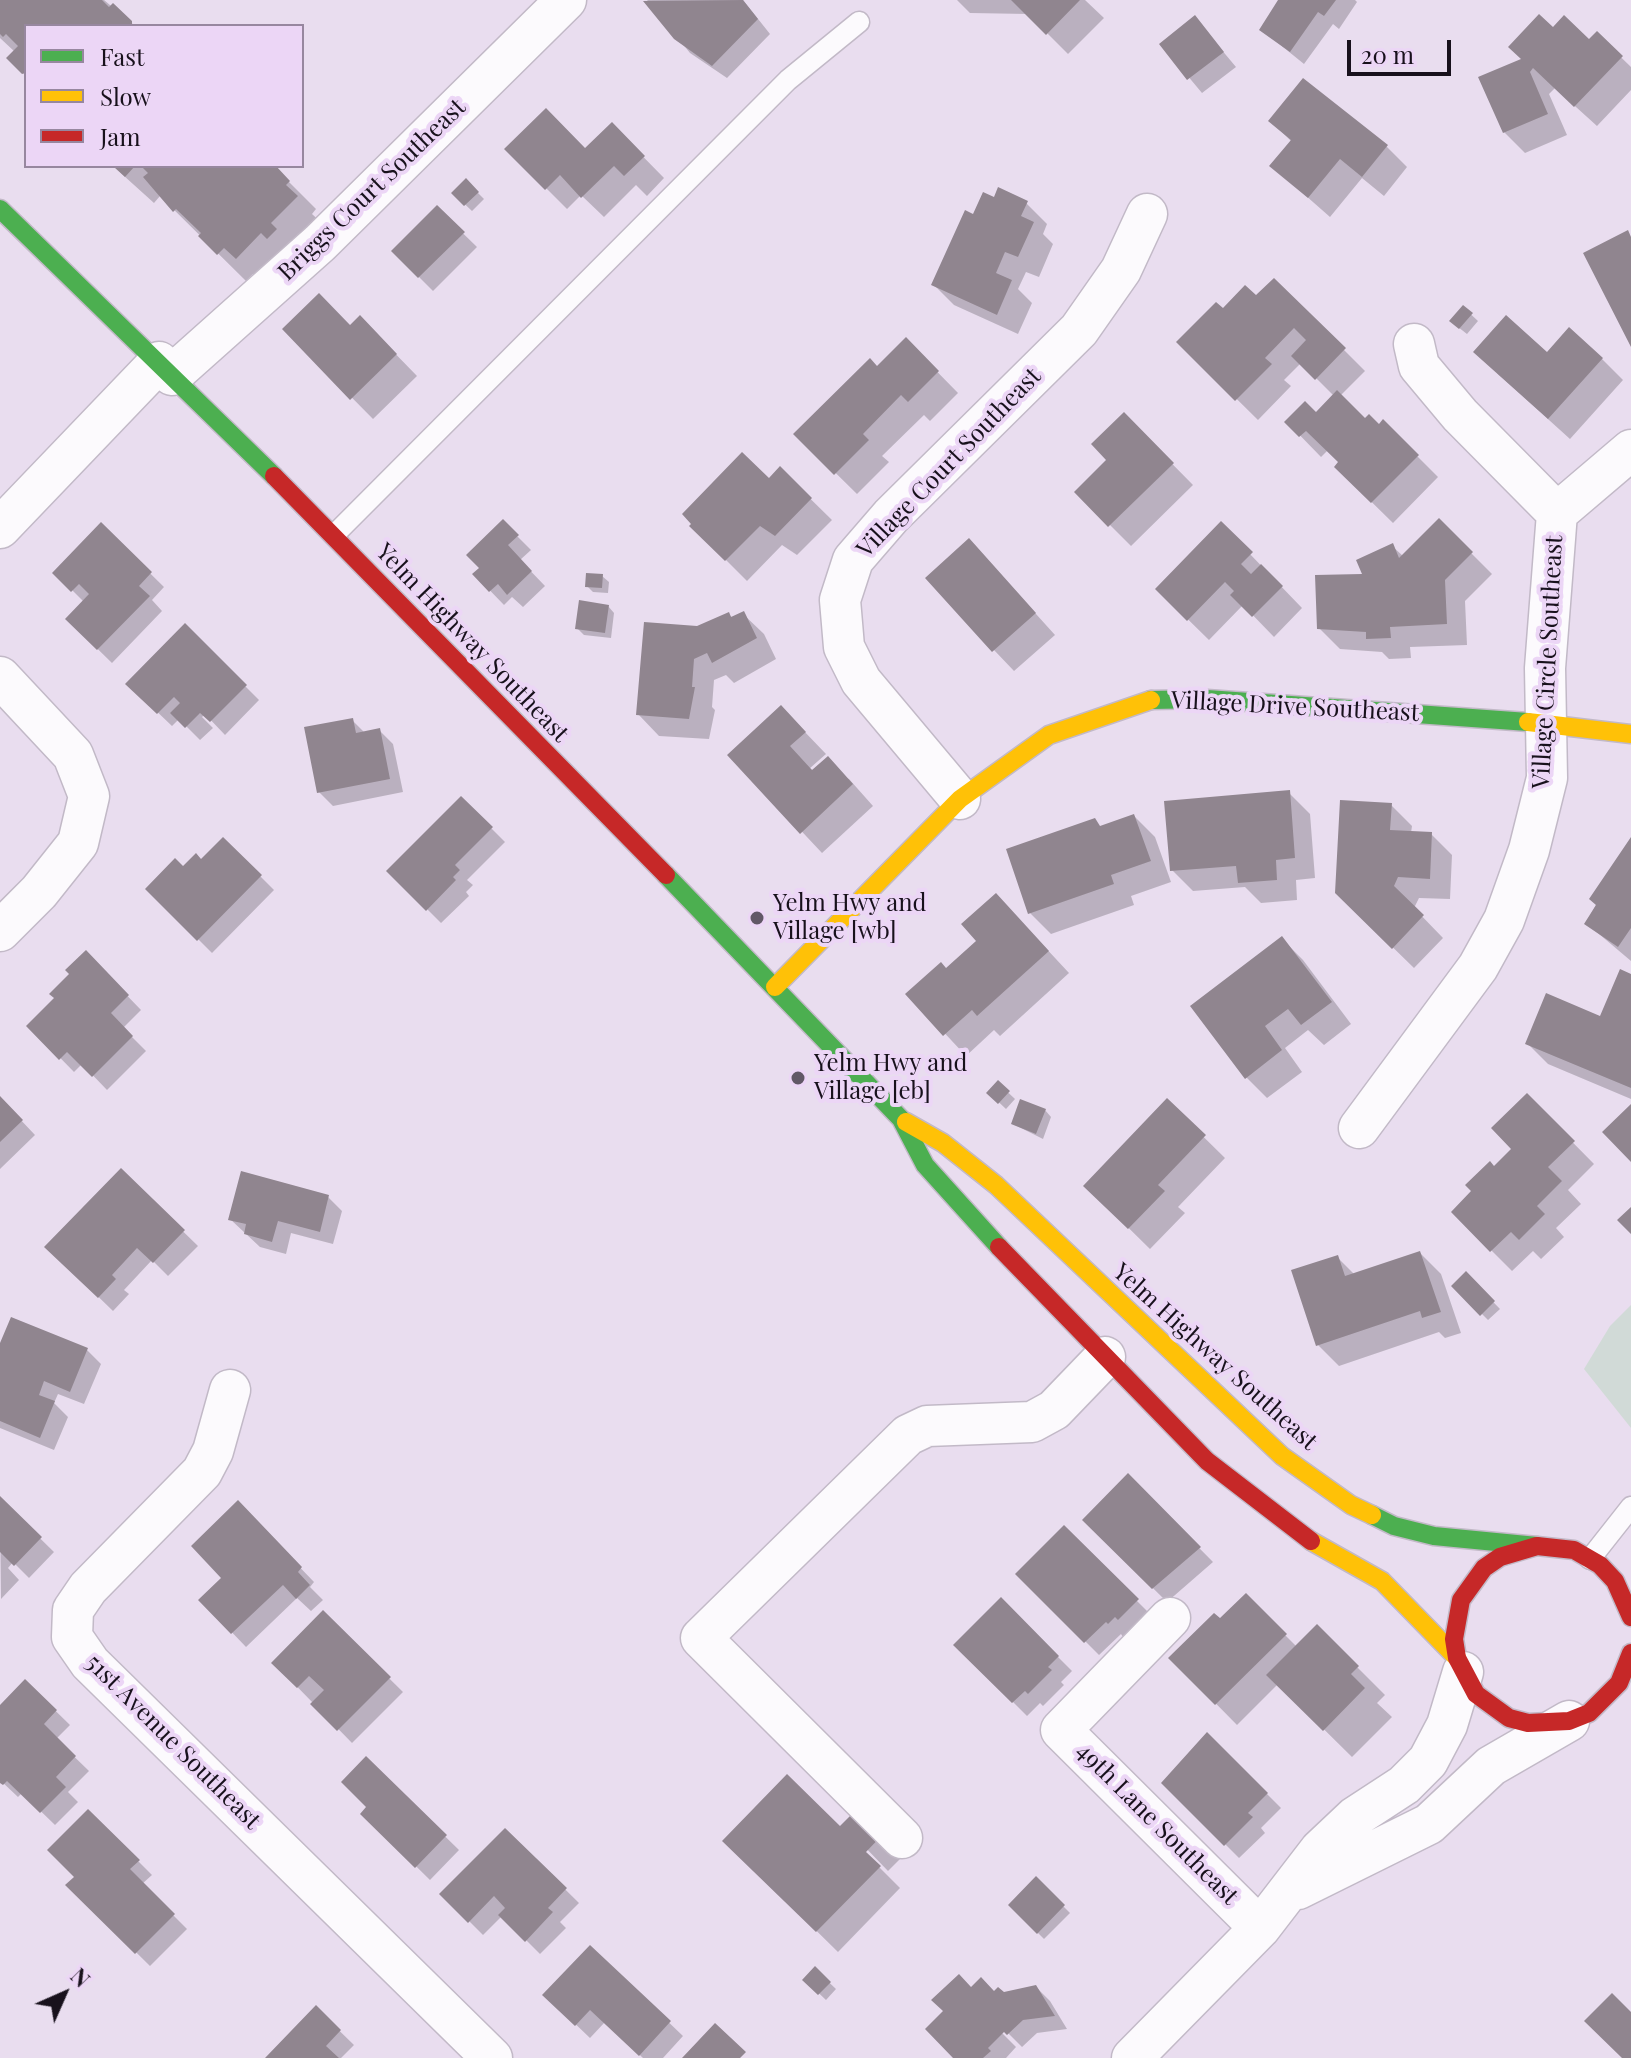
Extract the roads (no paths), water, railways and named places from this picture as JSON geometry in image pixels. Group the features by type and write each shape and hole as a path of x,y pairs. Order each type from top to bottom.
{"main road":[{"name":"Yelm Highway Southeast","path":"0,209 334,535 775,987 901,1119 925,1165 969,1216 1207,1461 1296,1533 1382,1581 1460,1665 1476,1694 1509,1718 1548,1725 1574,1719"},
{"name":"Village Drive Southeast","path":"775,987 960,799 1049,735 1156,699 1207,699 1545,723 1631,734"},
{"name":"Yelm Highway Southeast","path":"901,1119 943,1143 996,1185 1282,1456 1351,1505 1394,1526 1434,1536 1574,1550 1595,1562"},
{"path":"1460,1665 1456,1619 1470,1583 1500,1557 1537,1546"},
{"path":"1595,1562 1631,1585"},
{"path":"1595,1562 1626,1599 1631,1617"},
{"path":"1574,1719 1606,1700 1619,1683 1631,1653"},
{"path":"1574,1719 1612,1716"}],"street":[{"name":"Briggs Court Southeast","path":"0,528 165,369 320,243 566,0"},
{"name":"Village Court Southeast","path":"960,799 861,681 844,647 840,600 853,560 891,516 1079,330 1121,270 1147,214"},
{"name":"Village Circle Southeast","path":"1359,1128 1478,967 1504,920 1529,850 1547,778 1545,668 1557,513 1460,415 1419,366 1414,344"},
{"path":"1557,513 1631,450"},
{"path":"0,677 73,755 89,796 78,843 39,892 0,931"},
{"path":"902,1838 701,1638 908,1435 927,1426 1032,1422 1054,1410 1105,1357"},
{"name":"51st Avenue Southeast","path":"230,1390 213,1451 202,1472 88,1588 73,1610 72,1637 90,1663 492,2058"},
{"name":"49th Lane Southeast","path":"1170,1618 1061,1730 1260,1928"},
{"path":"1132,2058 1260,1928 1320,1850 1355,1817 1404,1785 1428,1761 1447,1725 1460,1665"},
{"path":"1288,1895 1321,1875 1396,1843 1429,1824 1491,1766 1574,1719"}],"lane":[{"path":"334,535 788,80 859,22"},
{"path":"1595,1562 1631,1507"}],"place":[{"name":"Yelm Hwy and Village [wb]","path":"757,918"},
{"name":"Yelm Hwy and Village [eb]","path":"798,1078"}]}
